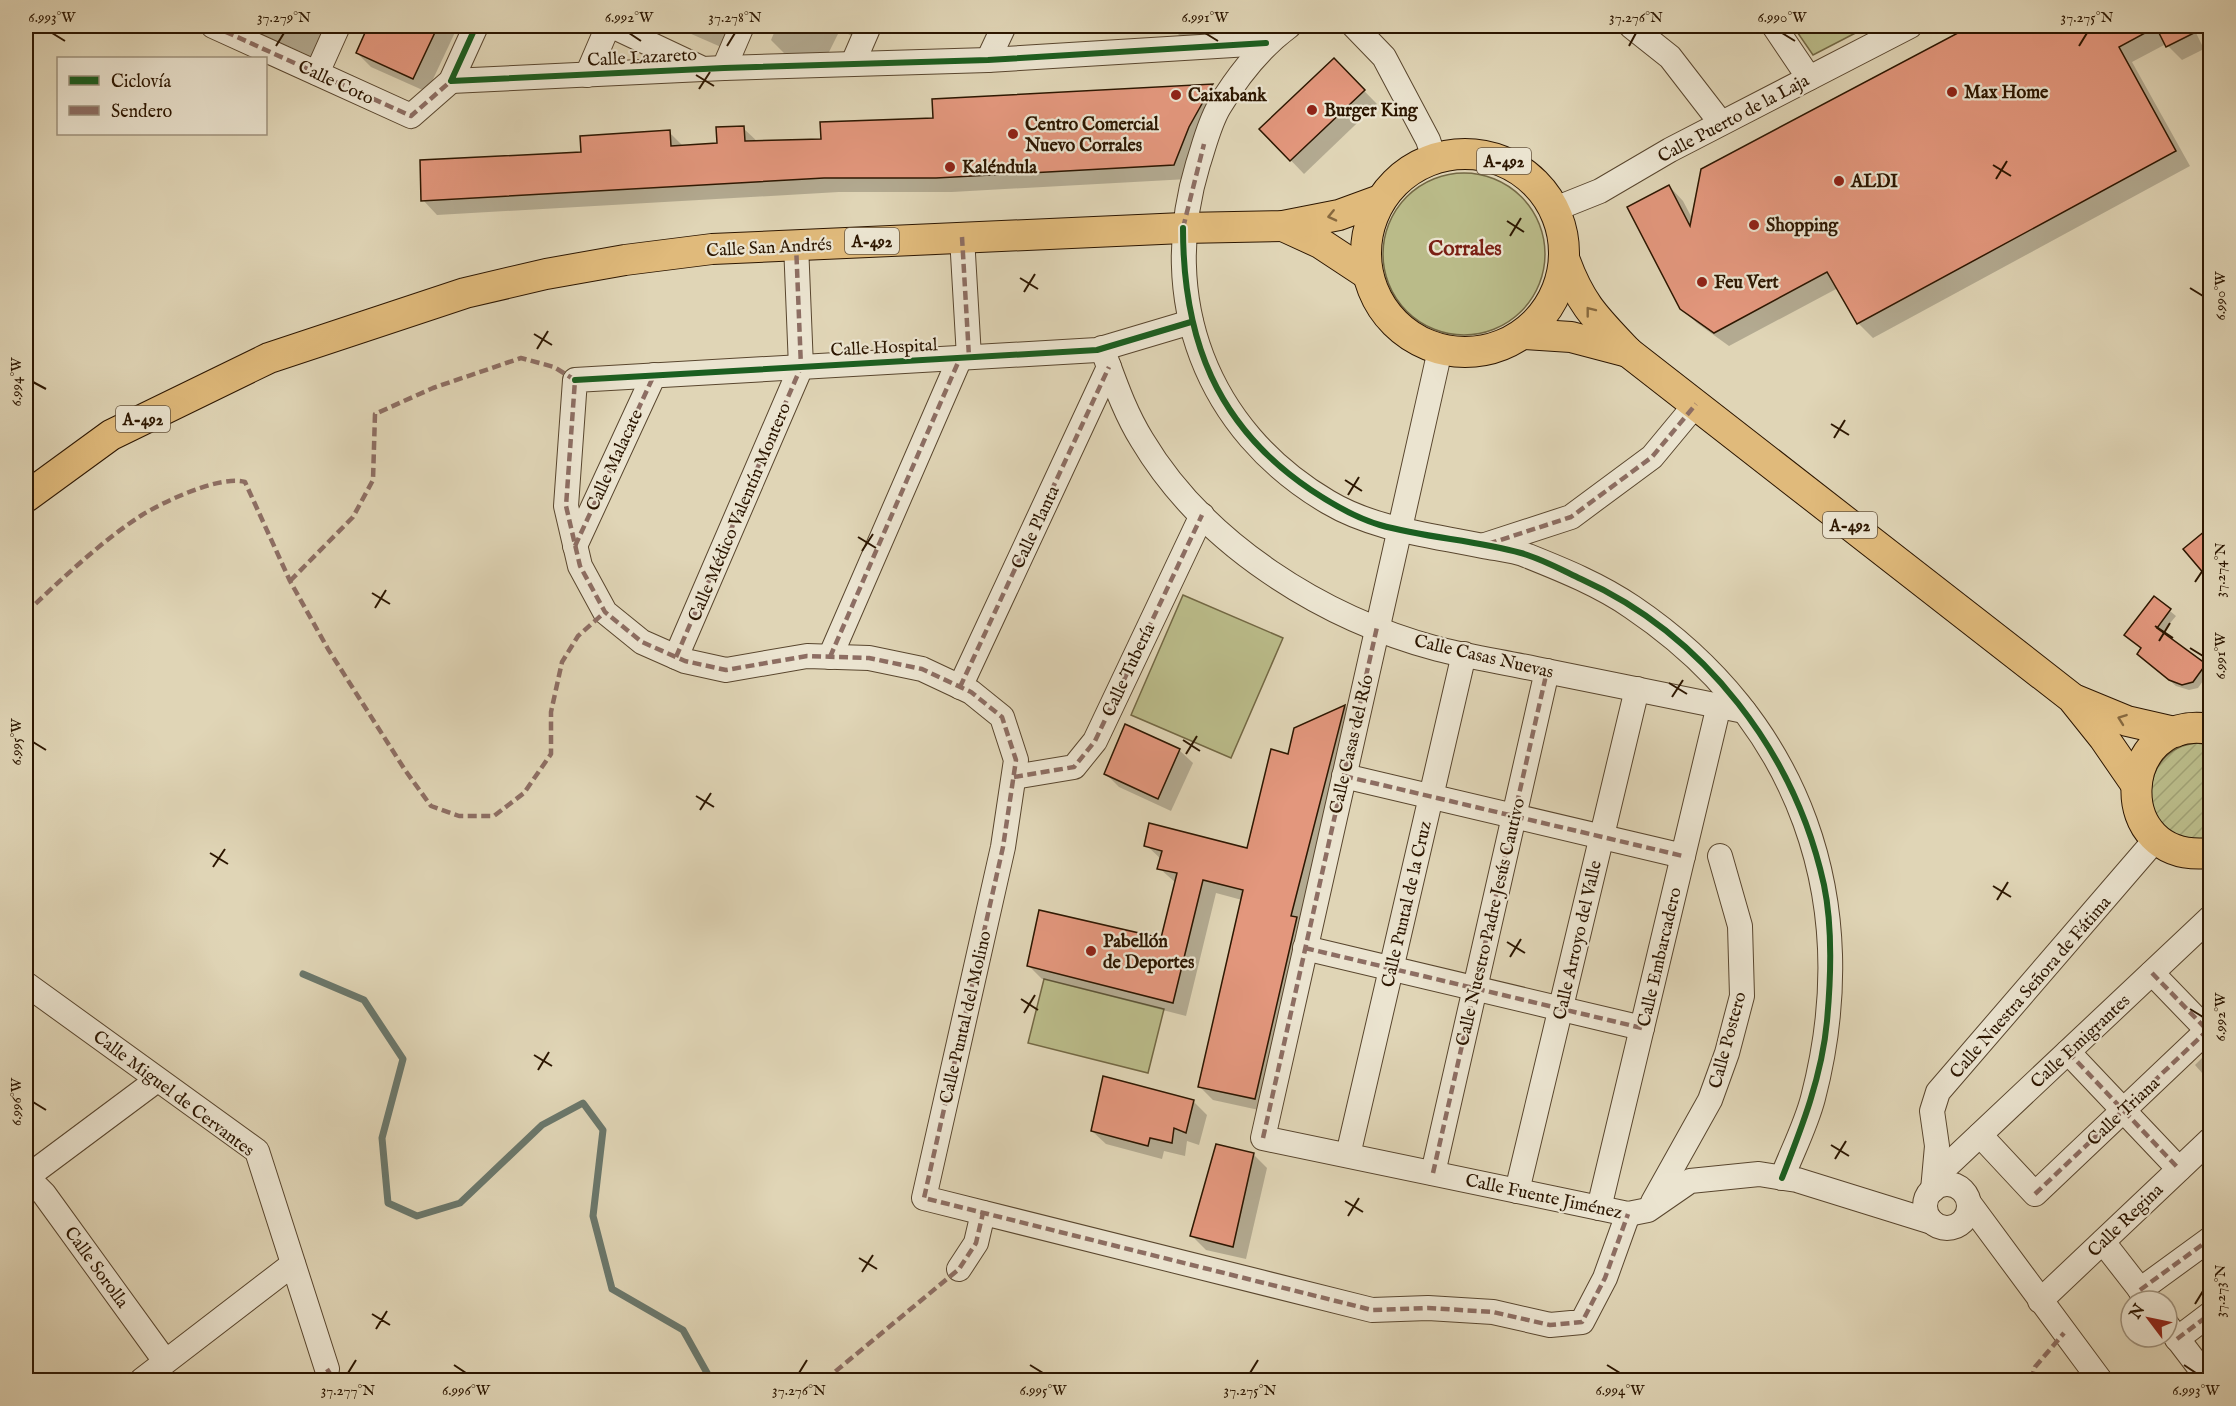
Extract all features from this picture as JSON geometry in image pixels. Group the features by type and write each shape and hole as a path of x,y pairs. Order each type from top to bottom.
{"main road":[{"name":"A-492","path":"1475,153 1508,162 1536,182 1555,209 1563,234 1564,261 1558,289 1545,314 1524,334 1498,347 1469,353 1440,350 1414,340 1392,322 1377,300 1367,274 1365,249 1370,224 1380,200 1397,180 1417,165 1434,158 1475,153"},
{"name":"Calle San Andrés","path":"26,497 111,435 269,358 465,292 546,274 635,258 712,249 1183,228 1283,226 1339,214 1380,200"},
{"name":"Calle San Andrés","path":"1283,226 1320,243 1367,274"},
{"name":"A-492","path":"1564,261 1576,292 1591,313 1628,352 2072,698 2104,738 2135,783"},
{"name":"A-492","path":"1524,334 1571,337 1628,352"},
{"name":"A-492","path":"2072,698 2127,721 2175,732"},
{"name":"A-492","path":"2206,858 2181,853 2156,839 2139,814 2135,783 2148,752 2160,741 2175,732 2188,729 2211,729"}],"street":[{"name":"Calle Coto","path":"213,26 411,116 451,81"},
{"path":"317,73 338,26"},
{"path":"451,81 476,26"},
{"path":"587,75 610,26"},
{"name":"Calle Lazareto","path":"610,26 714,69"},
{"path":"714,69 742,26"},
{"path":"853,63 869,26"},
{"path":"988,60 1004,26"},
{"path":"1247,26 1266,43"},
{"path":"1289,26 1266,43 1219,108 1204,144 1183,228 1183,276 1191,322 1208,372 1243,431 1285,473 1330,504 1379,525 1523,554 1585,580 1630,605 1685,646 1744,711 1778,760 1806,820 1825,887 1830,952 1827,1024 1812,1101 1782,1178"},
{"path":"1354,26 1384,57 1428,140 1434,158"},
{"path":"1631,26 1670,57 1721,123"},
{"path":"1774,26 1809,78"},
{"name":"Calle Puerto de la Laja","path":"1555,209 1600,191 1721,123 1910,26"},
{"name":"Calle Lazareto","path":"451,81 853,63 988,60 1266,43"},
{"path":"830,657 964,358 962,237"},
{"path":"796,244 801,367"},
{"name":"Calle Hospital","path":"575,380 964,358 1106,358 1191,322"},
{"name":"Calle Casas del Río","path":"1263,1138 1440,350"},
{"name":"Calle Casas Nuevas","path":"1106,358 1124,407 1142,441 1169,479 1202,515 1257,562 1327,605 1377,627 1438,649 1744,711"},
{"name":"Calle Planta","path":"960,687 1106,358"},
{"name":"Calle Médico Valentín Montero","path":"676,657 801,367"},
{"name":"Calle Malacate","path":"575,546 654,375"},
{"name":"Calle Puntal del Molino","path":"575,380 566,506 580,566 605,612 642,642 676,657 726,670 807,656 869,658 922,669 960,687 1002,717 1016,760 1003,846 924,1198 1372,1310 1428,1308 1492,1312 1550,1325 1582,1322 1638,1212"},
{"path":"1482,545 1571,517 1652,457 1696,404"},
{"name":"Calle Tubería","path":"1014,777 1074,767 1095,741 1202,515"},
{"name":"Calle Puntal de la Cruz","path":"1348,1155 1464,654"},
{"name":"Calle Nuestro Padre Jesús Cautivo","path":"1433,1173 1547,671"},
{"name":"Calle Arroyo del Valle","path":"1517,1191 1637,689"},
{"name":"Calle Embarcadero","path":"1599,1208 1719,705"},
{"path":"1344,776 1683,856"},
{"name":"Calle Nuestra Señora de Fátima","path":"1946,1194 1943,1154 1932,1111 1938,1092 2156,839"},
{"name":"Calle Postero","path":"1638,1212 1710,1100 1727,1053 1742,996 1740,926 1720,856"},
{"name":"Calle Emigrantes","path":"1943,1154 1980,1135 2211,918"},
{"path":"1305,948 1642,1028"},
{"path":"2152,973 2210,1031"},
{"name":"Calle Miguel de Cervantes","path":"26,984 257,1151 327,1369"},
{"name":"Calle Triana","path":"1980,1135 2035,1194 2210,1031"},
{"path":"2068,1052 2180,1169"},
{"path":"26,1177 158,1080"},
{"name":"Calle Fuente Jiménez","path":"1263,1138 1599,1208 1638,1212 1690,1181 1759,1174 1782,1178 1886,1207 1941,1225 2012,1264"},
{"name":"Calle Regina","path":"2040,1301 2211,1140"},
{"name":"Calle Sorolla","path":"26,1177 44,1194 165,1361"},
{"path":"1946,1194 1962,1222 1941,1225 1926,1210 1946,1194"},
{"path":"1946,1194 2012,1264 2100,1380"},
{"name":"Calle Fuente Jiménez","path":"1886,1207 1896,1208 1946,1194"},
{"path":"958,1269 976,1243 983,1213"},
{"path":"2152,1289 2211,1239"},
{"path":"2103,1242 2139,1289"},
{"path":"142,1380 293,1264"},
{"path":"2179,1329 2211,1314"},
{"path":"2179,1341 2209,1380"}],"green space":[{"path":"1793,26 1869,26 1813,55"},
{"path":"1464,173 1495,180 1509,187 1521,197 1531,209 1538,223 1545,254 1538,285 1531,299 1521,311 1509,321 1495,328 1464,335 1433,328 1419,321 1407,311 1397,299 1390,285 1383,254 1390,223 1397,209 1407,197 1419,187 1433,180"},
{"path":"1183,595 1283,638 1231,758 1131,715"},
{"path":"2197,743 2210,745 2210,838 2201,840 2174,834 2161,823 2153,808 2151,791 2154,774 2163,759 2177,748"},
{"path":"1044,979 1164,1009 1148,1073 1028,1043"}],"building":[{"path":"368,26 438,26 413,79 356,53"},
{"path":"1971,26 2208,26 2166,47 2156,27 2119,47 2176,151 1857,324 1827,272 1714,333 1680,309 1627,207 1669,185 1690,226 1701,169"},
{"name":"Burger King","path":"1334,58 1365,90 1290,161 1259,129"},
{"path":"1213,84 1189,127 1174,165 936,178 824,178 421,201 420,160 581,152 580,136 670,130 671,146 717,143 716,127 744,126 745,141 821,139 820,122 933,118 932,99"},
{"path":"2211,526 2211,582 2183,549"},
{"path":"2154,596 2171,609 2157,628 2206,664 2193,682 2182,685 2169,680 2137,654 2141,648 2124,635"},
{"path":"1345,705 1291,916 1297,917 1255,1099 1198,1087 1243,890 1203,880 1173,1003 1027,966 1039,910 1161,938 1177,873 1157,869 1162,851 1144,846 1149,823 1247,848 1271,749 1288,754 1294,728"},
{"path":"1125,724 1180,749 1158,799 1104,774"},
{"path":"1103,1076 1194,1100 1186,1133 1174,1128 1172,1143 1150,1138 1148,1146 1091,1131"},
{"path":"1216,1144 1254,1153 1233,1247 1190,1236"}],"waterway":[{"path":"303,974 364,1000 403,1059 382,1138 388,1203 417,1216 460,1203 542,1125 583,1103 603,1130 593,1216 612,1289 683,1330 711,1380"}],"marked path":[{"path":"213,26 411,116 451,81"},
{"path":"1183,228 1204,144"},
{"path":"962,237 969,357"},
{"path":"676,657 801,367 796,244"},
{"path":"290,581 353,517 373,480 375,414 433,388 521,358 554,367 575,380 566,506 580,566 605,612 642,642 685,661 726,670 807,656 869,658 922,669 971,692 1002,717 1016,760 1003,847 924,1198 1372,1310 1428,1308 1493,1312 1550,1325 1582,1322 1605,1278 1628,1214"},
{"path":"830,657 960,358"},
{"path":"960,687 1109,367"},
{"path":"575,546 654,375"},
{"path":"1488,544 1571,517 1652,457 1696,404"},
{"path":"26,613 97,548 142,515 164,503 207,486 222,482 245,482 290,581 328,649 405,770 431,806 459,816 494,816 524,793 551,754 551,712 562,662 578,636 605,612"},
{"path":"1014,777 1074,767 1095,741 1202,515"},
{"path":"1263,1138 1377,627"},
{"path":"1433,1173 1547,671"},
{"path":"1344,776 1683,856"},
{"path":"1305,948 1642,1028"},
{"path":"2152,973 2210,1033"},
{"path":"2035,1194 2210,1028"},
{"path":"2068,1052 2179,1169"},
{"path":"825,1380 959,1269 976,1243 983,1213"},
{"path":"2141,1289 2210,1239"},
{"path":"2179,1337 2210,1314"},
{"path":"2031,1380 2035,1367 2064,1333"},
{"path":"327,1369 334,1380"}],"cycle path":[{"path":"476,26 451,81 724,68 988,60 1266,43"},
{"path":"1183,228 1190,307 1198,343 1211,377 1229,408 1251,438 1278,465 1311,490 1362,519 1415,533 1529,555 1626,603 1667,632 1705,666 1738,704 1767,745 1791,789 1810,836 1824,885 1830,935 1828,1004 1821,1062 1804,1120 1782,1178"},
{"path":"575,380 1097,350 1191,322"}],"place":[{"name":"Max Home","path":"1952,92"},
{"name":"Caixabank","path":"1176,95"},
{"name":"Burger King","path":"1312,110"},
{"name":"Centro Comercial Nuevo Corrales","path":"1013,134"},
{"name":"Kaléndula","path":"950,167"},
{"name":"ALDI","path":"1839,181"},
{"name":"Shopping","path":"1754,225"},
{"name":"Feu Vert","path":"1702,282"},
{"name":"Pabellón de Deportes","path":"1091,951"}],"district":[{"name":"Corrales","path":"1465,248"}]}
